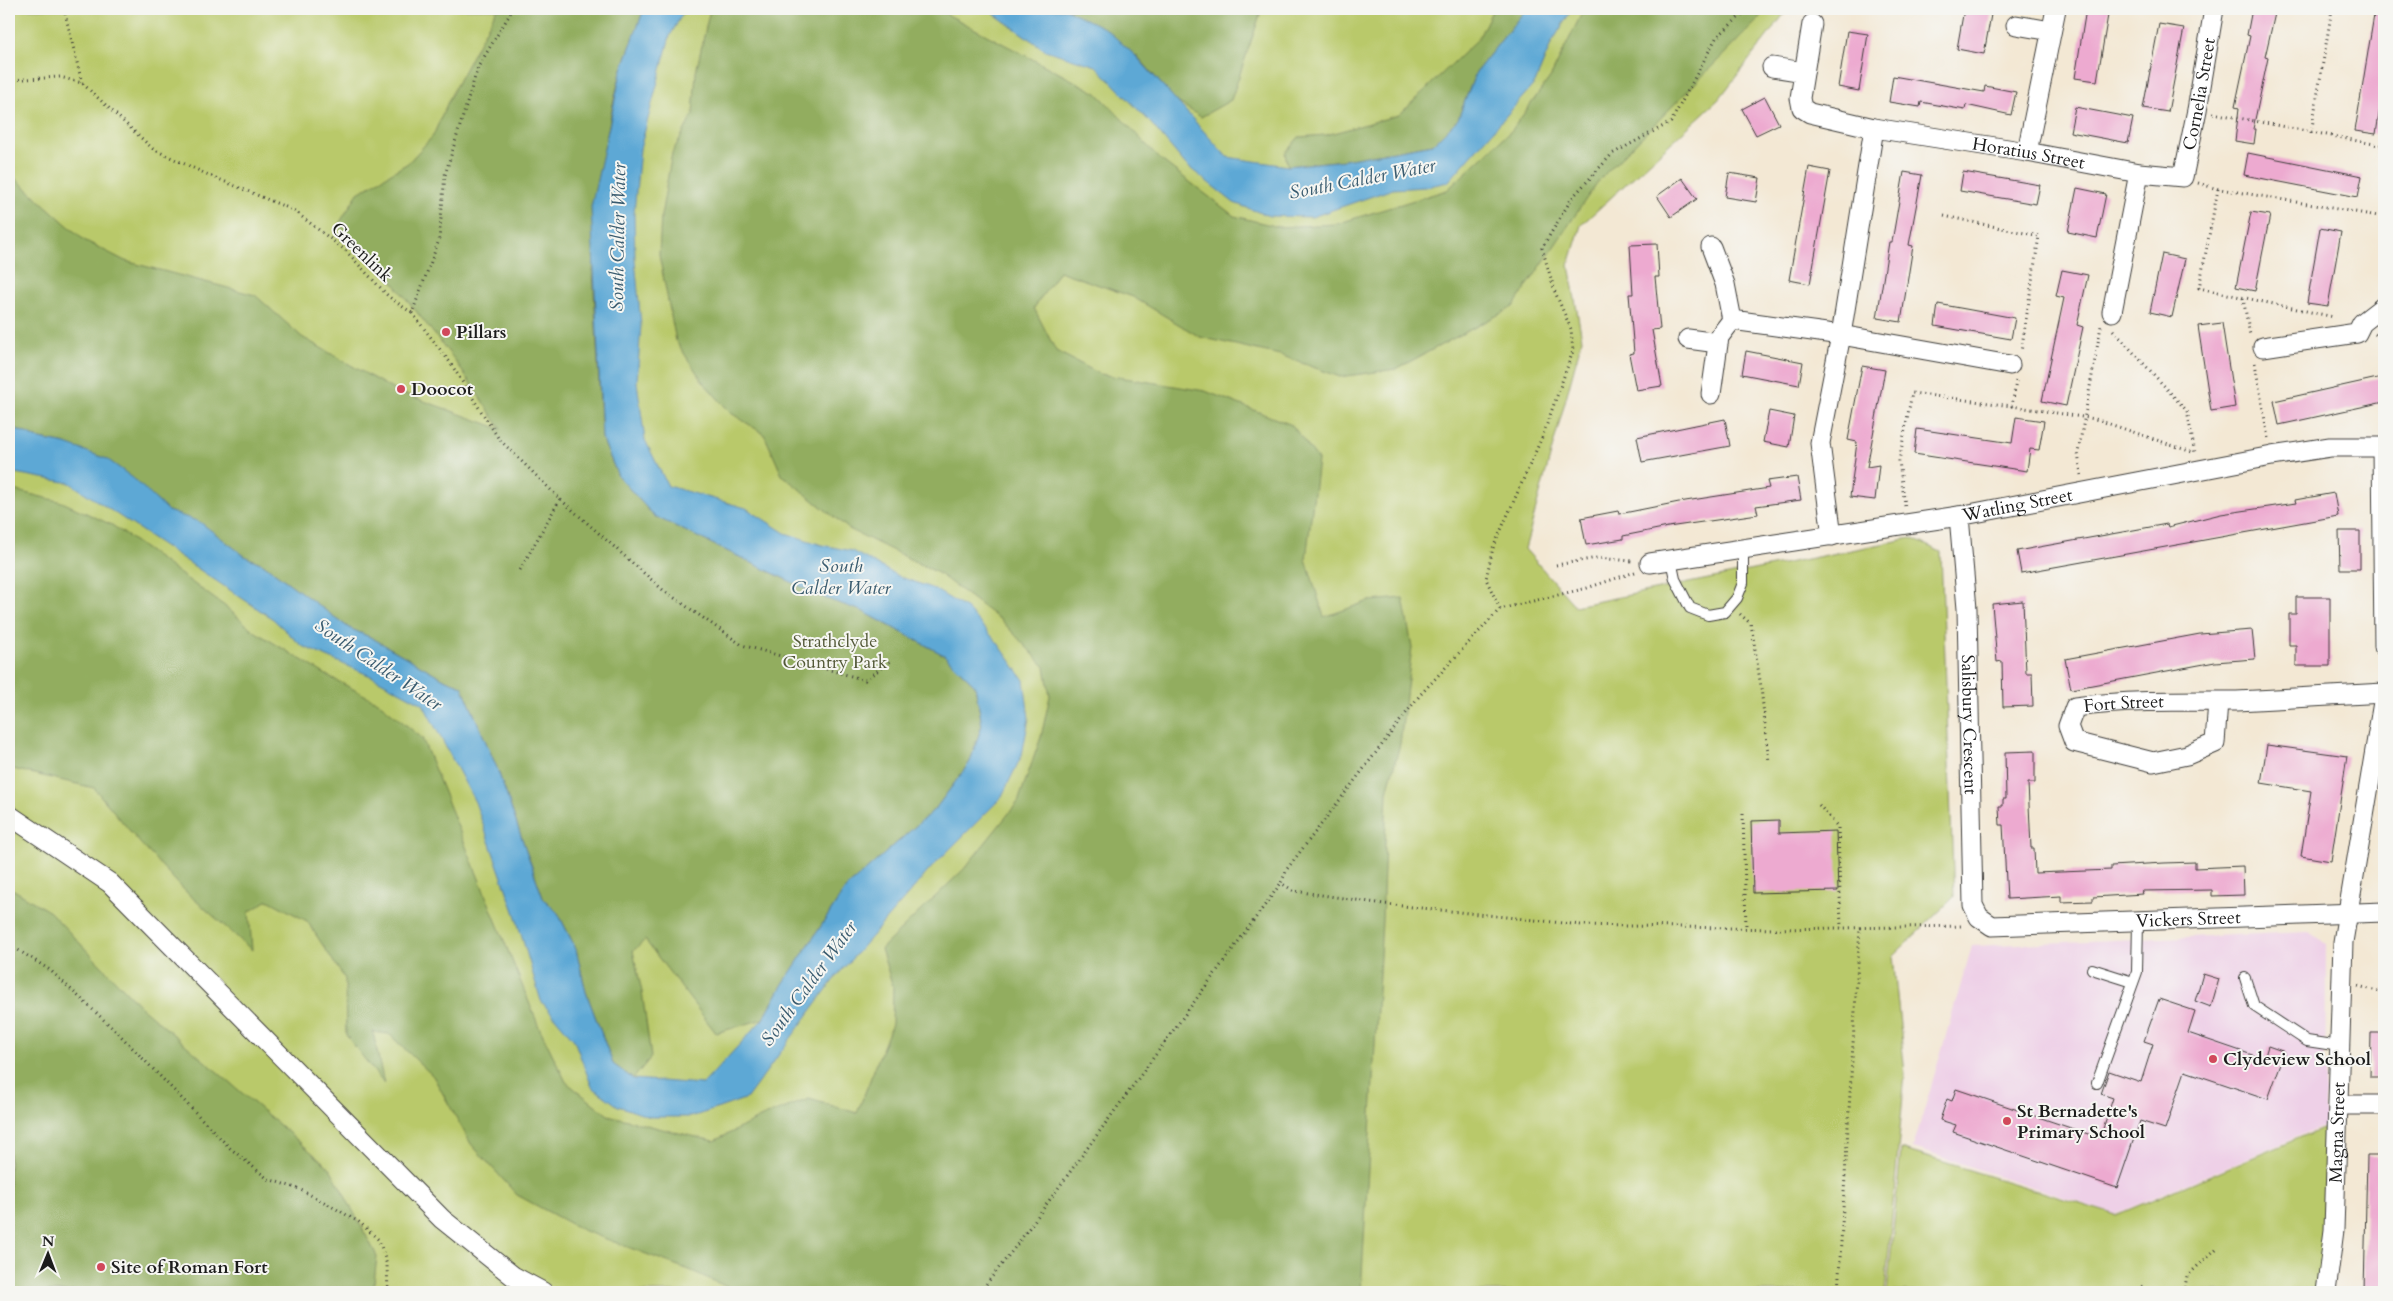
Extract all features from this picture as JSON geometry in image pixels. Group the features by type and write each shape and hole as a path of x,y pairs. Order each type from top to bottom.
{"street":[{"path":"2027,152 2056,9"},
{"name":"Cornelia Street","path":"2183,177 2197,110 2214,9"},
{"name":"Horatius Street","path":"1812,24 1800,98 1802,108 1810,113 1874,128 2027,152 2139,174 2183,177"},
{"path":"2016,25 2052,32"},
{"path":"1772,67 1804,72"},
{"path":"1832,536 1820,443 1841,335 1874,128"},
{"path":"2108,315 2139,174"},
{"path":"1711,247 1725,284 1732,320 1719,337 1711,394"},
{"path":"2256,346 2357,333 2362,323 2384,306"},
{"path":"1732,320 1841,335 2016,367"},
{"path":"1688,339 1718,344"},
{"name":"Watling Street","path":"1647,566 1671,560 1959,516 2272,456 2330,447 2383,447"},
{"path":"2383,447 2384,647"},
{"name":"Salisbury Crescent","path":"1959,516 1967,609 1973,905 1979,917 1992,926"},
{"name":"Fort Street","path":"2218,701 2215,743 2186,755 2153,762 2074,742 2068,726 2075,707 2115,702 2218,701 2384,694"},
{"name":"Magna Street","path":"2326,1292 2334,1230 2341,982 2346,914 2384,694"},
{"path":"9,815 110,883 442,1219 513,1276 542,1292"},
{"name":"Vickers Street","path":"1992,926 2384,912"},
{"path":"2339,1106 2384,1105"}],"lane":[{"path":"1671,560 1675,579 1690,608 1708,615 1726,612 1737,598 1743,582 1743,549"},
{"path":"2097,1083 2139,965 2138,921"},
{"path":"2092,969 2133,982"},
{"path":"2245,978 2254,1006 2276,1019 2296,1036 2307,1041 2340,1046"}],"path":[{"path":"64,9 82,83"},
{"path":"412,313 439,240 444,176 478,68 512,9"},
{"path":"1500,609 1486,579 1493,548 1543,435 1573,352 1571,329 1555,292 1542,248 1572,198 1612,154 1671,122 1716,38 1748,9"},
{"path":"2311,134 2332,9"},
{"name":"Greenlink","path":"9,80 60,76 82,83 153,149 204,174 294,210 345,250 389,297 412,313 449,361 499,439 560,499 663,590 742,645 865,680 892,660"},
{"path":"2197,110 2311,134 2384,146"},
{"path":"2183,177 2218,189 2384,218"},
{"path":"2218,189 2199,288 2362,323"},
{"path":"1944,216 2039,236 2016,367 2012,406"},
{"path":"2244,298 2256,346 2272,456"},
{"path":"2083,492 2078,454 2108,315"},
{"path":"2108,315 2187,411 2194,453"},
{"path":"1905,506 1899,460 1912,393 2085,417 2194,453 2203,452"},
{"path":"520,570 560,499"},
{"path":"1556,565 1597,558 1647,566"},
{"path":"980,1292 1013,1250 1281,883 1287,869 1420,695 1500,609 1587,588 1647,566"},
{"path":"1731,605 1750,624 1761,686 1769,762"},
{"path":"1819,804 1838,827 1841,928"},
{"path":"1743,814 1746,928"},
{"path":"1281,883 1294,891 1384,904 1581,924 1776,929 1992,926"},
{"path":"1838,1292 1860,928"},
{"path":"9,947 18,950 50,970 119,1034 230,1148 268,1179 298,1189 324,1202 359,1222 379,1240 387,1265 388,1292"},
{"path":"2341,982 2384,993"},
{"path":"2184,1292 2187,1276 2218,1247"},
{"path":"2141,1286 2152,1292"}],"shaded area":[{"path":"2309,932 2326,944 2325,1125 2115,1214 1913,1148 1972,946"}],"green space":[{"name":"Strathclyde Country Park","path":"9,9 1788,9 1719,99 1581,225 1569,265 1582,339 1525,549 1575,606 1911,538 1941,552 1954,897 1893,956 1905,1074 1885,1292 9,1292"},
{"path":"497,9 644,9 621,72 613,104 605,147 593,272 602,438 618,476 654,516 827,599 862,611 944,655 975,685 982,725 970,762 936,808 846,888 783,984 763,1019 716,1033 645,940 633,951 642,992 651,1057 633,1079 613,1064 586,992 576,949 558,913 543,898 497,768 462,686 446,680 372,638 349,628 263,564 246,557 200,523 168,511 155,499 66,444 40,439 9,426 9,177 16,179 84,240 125,261 255,295 302,337 394,390 501,429 454,359 381,267 337,227 358,193 408,163 433,136 451,95"},
{"path":"710,9 937,9 1097,93 1160,159 1234,216 1279,227 1336,224 1447,190 1512,130 1551,76 1584,9 1769,9 1599,180 1513,307 1396,369 1340,377 1280,355 1200,337 1133,297 1059,271 1034,308 1056,351 1100,374 1205,391 1292,425 1318,460 1306,559 1324,617 1369,601 1403,598 1412,647 1400,744 1387,792 1382,921 1361,1292 1005,1292 1000,1289 994,1292 738,1292 692,1271 582,1230 517,1195 471,1144 433,1076 389,1034 373,1032 384,1084 346,1035 345,979 307,921 268,900 249,912 252,950 186,892 140,843 94,788 9,768 9,489 62,502 112,525 226,607 254,631 328,676 378,702 422,738 539,1027 566,1082 608,1115 714,1141 762,1117 809,1099 857,1113 892,1024 893,987 881,949 964,869 1018,802 1041,737 1050,696 1045,667 1002,621 938,573 849,529 782,475 764,434 731,413 703,382 676,341 659,255 661,216 672,153 693,115 696,72"},
{"path":"1066,9 1262,9 1231,100 1201,117 1176,101 1138,57"},
{"path":"1493,9 1526,9 1476,72 1458,119 1433,144 1345,160 1288,166 1285,153 1299,137 1326,135 1399,115 1478,39"},
{"path":"9,887 50,912 140,1006 330,1168 377,1256 373,1292 9,1292"},
{"path":"2325,1127 2327,1230 2320,1292 1887,1292 1901,1149 2116,1215"}],"water":[{"name":"South Calder Water","path":"644,9 685,9 670,36 640,149 634,213 635,259 641,325 637,382 645,440 668,486 746,508 785,533 822,545 852,551 898,576 934,589 967,609 998,643 1024,680 1029,718 1022,755 1001,798 933,866 835,978 747,1098 691,1117 650,1117 618,1106 592,1087 574,1040 541,1001 515,914 475,802 423,704 373,677 302,646 273,619 70,483 9,472 9,426 40,439 66,444 107,459 133,478 168,511 200,522 246,557 263,564 349,628 372,638 446,680 462,686 497,768 543,898 558,913 576,949 586,992 613,1064 633,1079 703,1084 763,1019 783,984 846,888 936,808 970,762 982,725 975,685 944,655 862,611 827,599 654,516 618,476 602,438 591,207 621,72"},
{"name":"South Calder Water","path":"987,9 1066,9 1106,29 1137,57 1227,157 1288,166 1345,160 1433,144 1458,119 1476,72 1526,9 1572,9 1551,44 1535,83 1448,182 1425,187 1393,189 1312,217 1269,216 1234,203 1186,165 1149,121 1096,66 1045,50"}],"building":[{"path":"1964,9 1992,9 1984,54 1957,49"},
{"path":"2086,9 2109,9 2097,81 2075,78"},
{"path":"2252,9 2276,9 2265,57 2268,58 2253,129 2256,129 2254,144 2235,141 2239,108 2235,107 2250,36 2247,35"},
{"path":"2375,9 2384,9 2384,81 2376,134 2355,131"},
{"path":"2159,24 2184,28 2168,112 2143,108"},
{"path":"1847,31 1868,34 1859,91 1838,87"},
{"path":"1893,76 1984,92 1985,86 2016,92 2011,115 1966,105 1965,110 1921,102 1920,107 1889,102"},
{"path":"1765,97 1779,124 1756,135 1742,109"},
{"path":"2075,107 2133,118 2128,143 2070,132"},
{"path":"2248,153 2362,176 2358,197 2244,175"},
{"path":"1809,167 1830,171 1810,284 1789,280"},
{"path":"1904,172 1922,175 1909,245 1913,246 1901,322 1877,318 1889,242 1892,242"},
{"path":"1963,172 2040,185 2036,204 1960,191"},
{"path":"1729,173 1760,178 1756,202 1725,197"},
{"path":"1682,178 1697,199 1671,217 1657,196"},
{"path":"2077,188 2106,194 2097,238 2068,232"},
{"path":"2251,212 2270,215 2255,291 2236,287"},
{"path":"2320,228 2341,232 2328,306 2307,303"},
{"path":"1657,244 1659,277 1655,277 1660,329 1652,330 1662,386 1636,390 1629,354 1634,353 1629,294 1633,294 1630,245"},
{"path":"2162,254 2185,259 2172,317 2150,312"},
{"path":"2062,270 2088,275 2077,325 2083,327 2066,406 2042,401 2064,298 2056,296"},
{"path":"1938,304 2015,318 2011,339 1935,326"},
{"path":"2222,323 2235,407 2211,411 2198,326"},
{"path":"1746,351 1803,362 1799,385 1742,374"},
{"path":"1862,366 1885,370 1867,467 1879,465 1875,500 1850,497 1857,442 1848,440"},
{"path":"2382,377 2384,402 2279,425 2274,401"},
{"path":"1769,411 1794,416 1789,447 1763,442"},
{"path":"2016,417 2044,421 2039,450 2030,449 2027,471 1914,454 1917,429 2012,443"},
{"path":"1725,419 1730,446 1642,462 1637,437"},
{"path":"1797,477 1801,500 1756,506 1758,514 1668,527 1623,536 1623,539 1586,545 1581,518 1618,511 1619,514 1679,502 1769,488 1767,481"},
{"path":"2334,493 2338,516 2021,573 2017,551 2167,524 2168,527 2221,514 2296,503 2295,500"},
{"path":"2339,531 2360,531 2360,569 2340,569"},
{"path":"2296,597 2330,597 2330,666 2296,666 2296,645 2289,645 2289,614 2296,614"},
{"path":"2023,601 2026,673 2032,673 2033,706 2003,707 2002,661 1997,662 1992,604"},
{"path":"2252,630 2255,659 2215,662 2071,689 2065,659 2200,634"},
{"path":"2267,745 2347,756 2331,861 2301,856 2311,791 2261,783"},
{"path":"2035,751 2035,783 2028,783 2031,848 2034,848 2035,873 2111,870 2111,866 2164,863 2195,862 2195,868 2243,866 2244,895 2212,896 2212,890 2142,891 2143,894 2093,897 2093,901 2061,902 2061,896 2007,899 2003,825 2000,825 1999,806 2003,806 2003,799 2006,799 2005,752"},
{"path":"1779,820 1779,833 1836,831 1838,891 1753,893 1751,821"},
{"path":"2203,974 2219,979 2211,1007 2195,1001"},
{"path":"2159,999 2195,1011 2188,1033 2264,1059 2268,1046 2285,1052 2268,1099 2185,1071 2165,1129 2140,1121 2117,1188 1953,1132 1956,1125 1940,1120 1947,1099 1952,1101 1956,1089 2100,1138 2113,1098 2101,1094 2109,1071 2141,1082 2153,1044 2144,1041"},
{"path":"2371,1033 2384,1033 2384,1077 2370,1077"},
{"path":"2367,1156 2384,1156 2384,1292 2364,1292"}],"place":[{"name":"Pillars","path":"446,332"},
{"name":"Doocot","path":"401,389"},
{"name":"Clydeview School","path":"2213,1059"},
{"name":"St Bernadette's Primary School","path":"2007,1121"},
{"name":"Site of Roman Fort","path":"101,1267"}]}
